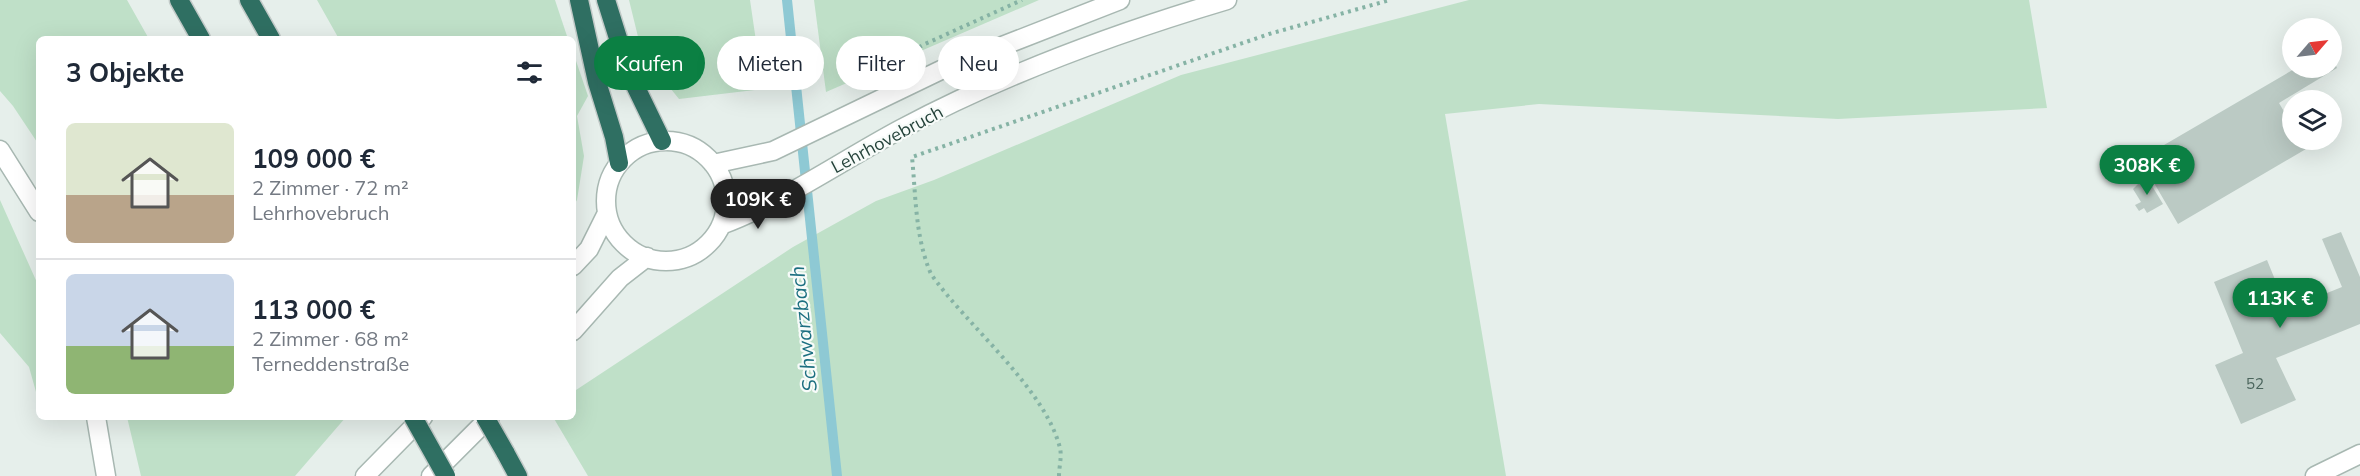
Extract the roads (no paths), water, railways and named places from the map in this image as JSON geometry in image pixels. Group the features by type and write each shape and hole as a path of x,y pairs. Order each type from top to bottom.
{"highway":[{"path":"179,0 199,36"},
{"path":"249,0 269,36"},
{"path":"579,0 597,82 614,136 619,163"},
{"path":"606,0 629,74 662,141"},
{"path":"415,420 446,476"},
{"path":"487,420 518,476"}],"street":[{"name":"Lehrhovebruch","path":"713,164 773,151 941,70 1120,0"},
{"name":"Lehrhovebruch","path":"720,225 751,213 902,129 973,94 1110,39 1227,0"},
{"path":"662,141 682,143 699,151 713,164 723,183 726,204 720,225 708,243 690,255 668,260 647,257 633,251 612,228 607,213 608,187 619,163 638,148 662,141"},
{"path":"0,150 36,207"},
{"path":"576,263 589,249 607,213"},
{"path":"576,328 620,278 647,257"},
{"path":"97,420 106,476"},
{"path":"365,476 420,420"},
{"path":"432,476 487,420"},
{"path":"2315,476 2360,454"}],"waterway":[{"name":"Schwarzbach","path":"787,0 837,476"}]}
